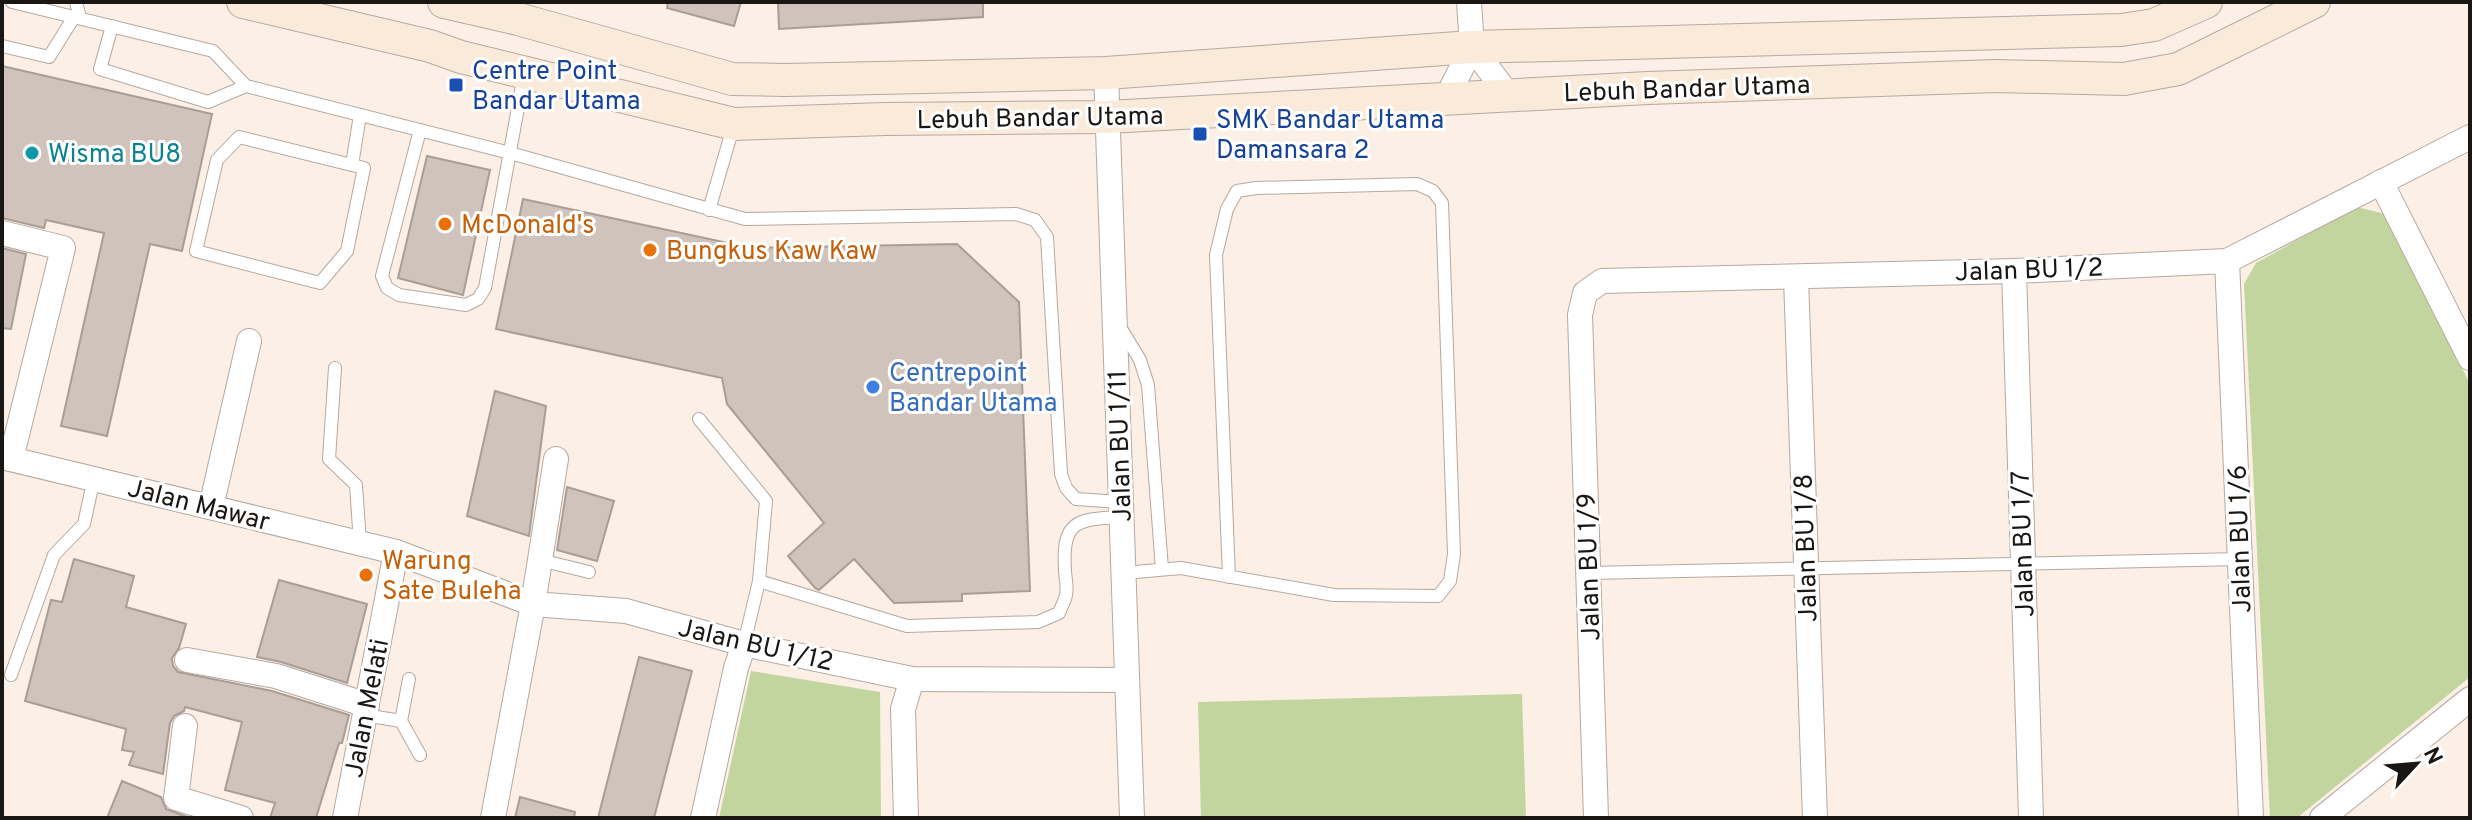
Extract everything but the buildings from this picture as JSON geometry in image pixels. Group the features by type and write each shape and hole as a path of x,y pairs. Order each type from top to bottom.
{"main road":[{"name":"Lebuh Bandar Utama","path":"243,2 734,124 1107,117 1648,88 1996,76 2124,79 2178,69 2314,2"},
{"name":"Lebuh Bandar Utama","path":"444,2 518,19 732,79 785,80 1106,73 1472,47 2121,30 2154,25 2206,2"}],"street":[{"path":"1446,99 1472,47 1469,2"},
{"path":"1472,47 1509,96"},
{"name":"Jalan BU 1/11","path":"1106,73 1132,818"},
{"name":"Jalan BU 1/2","path":"1580,315 1585,293 1602,281 1796,278 2227,261 2470,137"},
{"path":"2381,182 2470,358"},
{"path":"2,233 63,248 6,458"},
{"name":"Jalan BU 1/6","path":"2227,261 2251,818"},
{"name":"Jalan BU 1/7","path":"2014,271 2031,818"},
{"name":"Jalan BU 1/8","path":"1796,278 1815,818"},
{"name":"Jalan BU 1/9","path":"1580,315 1596,818"},
{"path":"211,507 249,341"},
{"name":"Jalan Mawar","path":"6,458 396,552"},
{"path":"493,818 533,604 556,459"},
{"name":"Jalan BU 1/12","path":"396,552 533,604 626,611 744,644 912,679 1127,680"},
{"name":"Jalan Melati","path":"345,818 396,552"},
{"path":"703,818 744,644"},
{"path":"187,660 276,676 366,710"},
{"path":"906,818 903,709 912,679"},
{"path":"2322,818 2470,699"},
{"path":"185,726 176,798 241,818"}],"lane":[{"path":"12,2 213,51 246,86 510,153 745,219 1016,214 1035,220 1047,237 1061,474 1066,488 1076,499 1121,510"},
{"path":"2,46 49,57 77,18 76,2"},
{"path":"112,26 100,69 208,102 246,86"},
{"path":"420,130 382,276 387,288 399,295 466,305 478,299 485,288 524,72"},
{"path":"352,165 360,115"},
{"path":"709,210 734,124"},
{"path":"239,137 352,165 364,168 347,251 320,283 196,251 217,160 239,137"},
{"path":"1124,573 1181,568 1229,577 1334,595 1438,596 1450,581 1454,554 1442,203 1433,191 1417,184 1256,188 1237,191 1227,209 1216,255 1229,577"},
{"path":"1114,317 1140,360 1148,385 1162,569"},
{"path":"335,368 329,459 356,485 360,543"},
{"path":"699,419 766,501 759,581 744,644"},
{"path":"11,675 54,555 84,524 94,478"},
{"path":"759,581 907,626 1038,622 1059,613 1066,594 1063,546 1069,531 1079,522 1121,510"},
{"path":"1588,573 2240,559"},
{"path":"540,560 589,572"},
{"path":"409,679 401,721 420,755"},
{"path":"366,710 401,721"}],"green space":[{"path":"2357,207 2385,214 2470,384 2470,677 2297,818 2270,818 2244,284 2256,263"},
{"path":"751,671 880,692 881,818 719,818"},
{"path":"1522,694 1526,818 1201,818 1198,702"}],"place":[{"name":"Centre Point Bandar Utama","path":"456,85"},
{"name":"SMK Bandar Utama Damansara 2","path":"1200,134"},
{"name":"Wisma BU8","path":"32,153"},
{"name":"McDonald's","path":"445,224"},
{"name":"Bungkus Kaw Kaw","path":"650,250"},
{"name":"Centrepoint Bandar Utama","path":"873,387"},
{"name":"Warung Sate Buleha","path":"366,575"}]}
